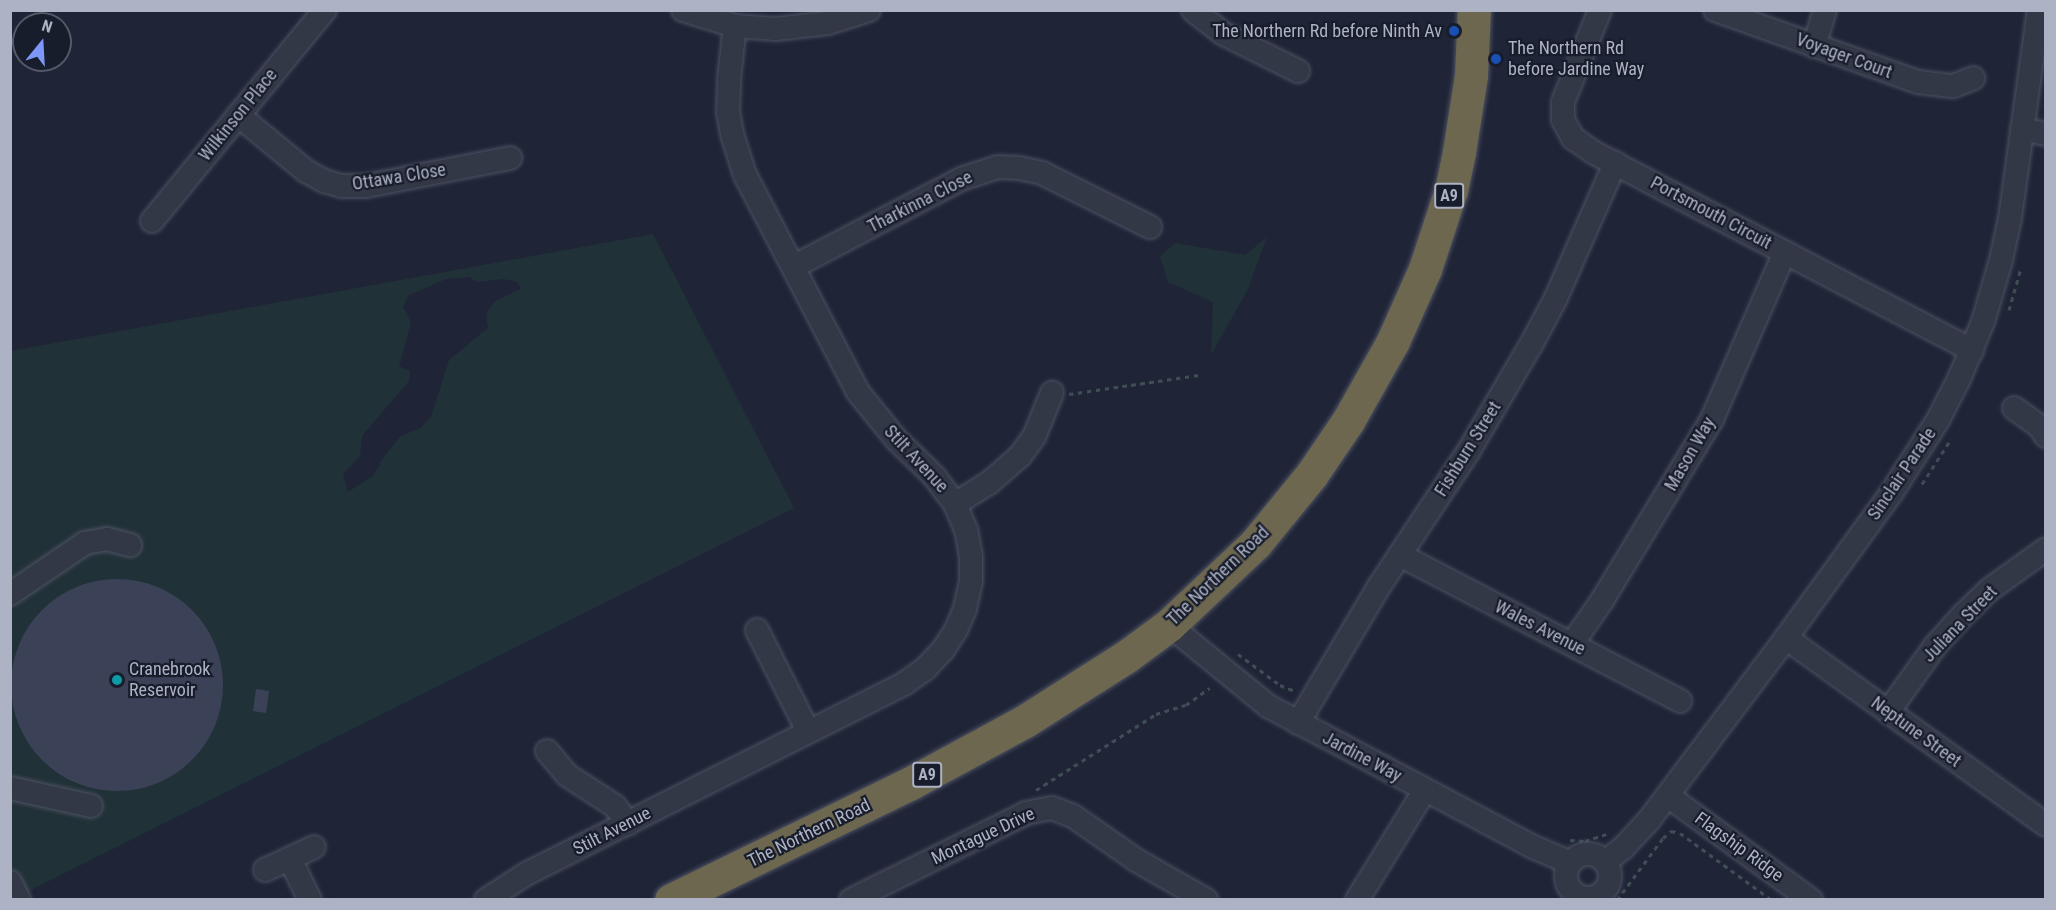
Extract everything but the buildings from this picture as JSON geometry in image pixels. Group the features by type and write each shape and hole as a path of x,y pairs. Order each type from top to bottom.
{"highway":[{"name":"The Northern Road","path":"671,900 949,764 1088,681 1169,625 1230,568 1284,510 1332,445 1393,341 1425,269 1451,190 1467,113 1474,10"}],"street":[{"name":"Wilkinson Place","path":"152,221 325,10"},
{"path":"683,10 735,26 776,29 802,28 840,20 869,10"},
{"path":"1193,10 1224,34 1298,71"},
{"name":"Portsmouth Circuit","path":"1600,10 1561,111 1566,129 1572,138 1615,163 1972,350"},
{"name":"Voyager Court","path":"1715,10 1918,82 1953,86 1974,78"},
{"path":"1814,46 1825,10"},
{"name":"Sinclair Parade","path":"1605,862 1623,848 1668,796 1786,638 1938,420 1972,350 2001,260 2039,10"},
{"name":"Stilt Avenue","path":"486,900 526,874 916,677 950,640 965,609 971,581 969,545 955,504 935,477 896,439 858,392 745,175 732,134 728,98 735,26"},
{"name":"Ottawa Close","path":"238,115 306,171 324,181 342,186 366,186 510,158"},
{"path":"2022,129 2046,134"},
{"name":"Fishburn Street","path":"1298,723 1400,555 1468,452 1532,343 1555,300 1615,163"},
{"name":"Tharkinna Close","path":"793,267 961,179 998,168 1019,168 1042,173 1150,227"},
{"name":"Mason Way","path":"1572,644 1619,573 1712,419 1785,252"},
{"path":"955,504 989,483 1020,456 1034,437 1053,393"},
{"path":"2014,408 2039,426 2046,436"},
{"path":"10,594 85,543 107,539 130,545"},
{"name":"Juliana Street","path":"1888,712 1935,646 1962,616 1989,590 2046,549"},
{"name":"Wales Avenue","path":"1400,555 1680,701"},
{"name":"Jardine Way","path":"1169,625 1268,706 1532,846 1571,863"},
{"path":"757,630 808,731"},
{"name":"Neptune Street","path":"1786,638 2045,823"},
{"path":"547,751 567,775 615,806 628,824"},
{"path":"10,788 91,806"},
{"path":"1357,900 1425,790"},
{"name":"Flagship Ridge","path":"1668,796 1810,900"},
{"name":"Montague Drive","path":"865,897 1026,813 1052,808 1073,816 1136,860 1206,900"},
{"path":"265,870 314,848"},
{"path":"1587,854 1605,862 1610,874 1606,888 1595,897 1580,898 1568,882 1571,863 1587,854"},
{"path":"290,859 310,900"}],"path":[{"path":"1053,393 1073,394 1199,375"},
{"path":"1231,662 1238,654 1289,690 1299,689"},
{"path":"1035,791 1156,714 1186,705 1209,688"},
{"path":"1617,900 1667,833 1676,831 1772,900"},
{"path":"1565,840 1586,841 1607,834 1611,839"}],"shaded area":[{"path":"653,234 794,508 11,900 11,351","holes":["469,277 477,282 504,279 517,282 521,289 495,301 486,314 488,328 449,360 431,417 421,428 401,436 385,455 373,476 348,492 343,474 360,456 362,436 409,381 410,371 399,366 411,322 403,307 409,295 446,279"]},
{"path":"1267,237 1247,291 1211,355 1213,302 1168,282 1160,256 1175,243 1245,255"}],"place":[{"name":"The Northern Rd before Ninth Av","path":"1454,31"},
{"name":"The Northern Rd before Jardine Way","path":"1496,59"},
{"name":"Cranebrook Reservoir","path":"117,680"}]}
